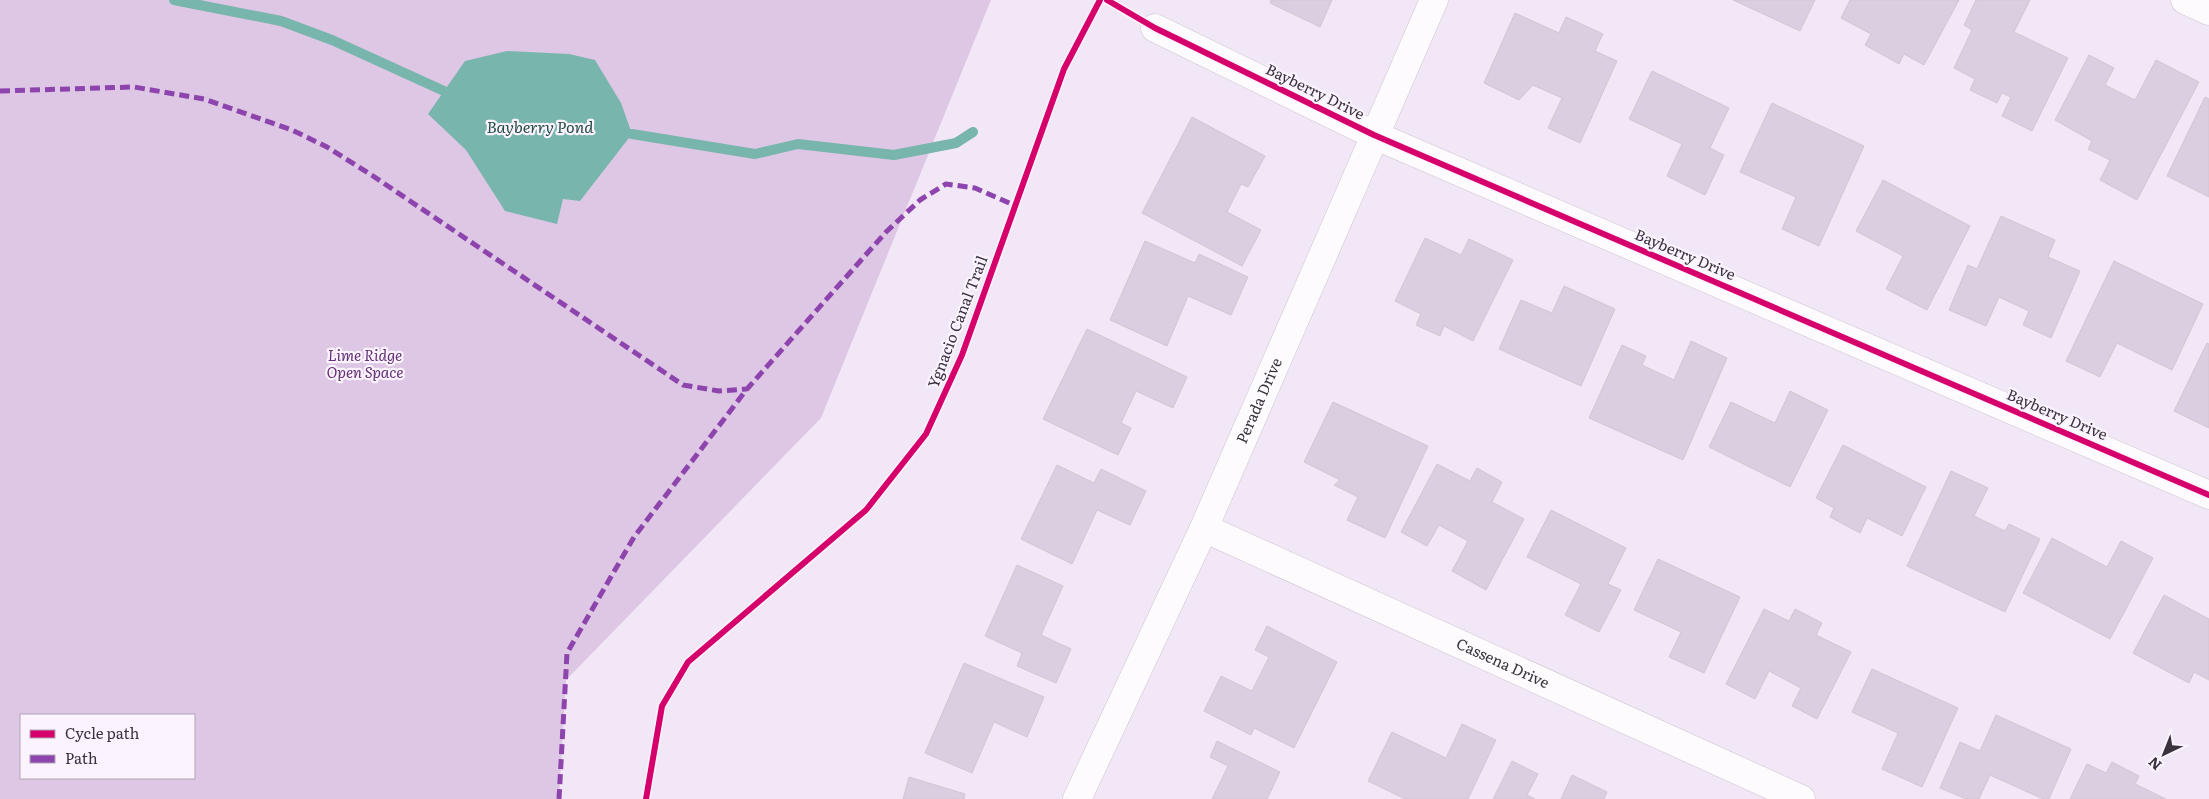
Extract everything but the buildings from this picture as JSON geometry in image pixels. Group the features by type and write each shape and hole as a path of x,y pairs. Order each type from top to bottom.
{"street":[{"name":"Perada Drive","path":"1077,799 1204,528 1434,0"},
{"path":"2185,0 2209,11"},
{"name":"Bayberry Drive","path":"1156,28 1374,135 2209,495"},
{"name":"Cassena Drive","path":"1204,528 1801,799"}],"green space":[{"name":"Lime Ridge Open Space","path":"0,0 991,0 821,418 566,680 559,799 0,799"}],"water":[{"name":"Bayberry Pond","path":"507,51 569,54 595,60 621,103 632,134 580,201 563,199 557,224 505,211 466,150 428,114 465,61"}],"waterway":[{"path":"174,0 281,21 332,40 444,91"},
{"path":"632,134 755,154 798,144 894,155 956,143 973,132"}],"marked path":[{"path":"0,91 134,87 204,99 292,130 327,147 373,176 683,385 719,391 747,389"},
{"path":"559,799 567,653 634,537 747,389 886,232 920,200 946,184 975,188 1016,206"}],"cycle path":[{"name":"Ygnacio Canal Trail","path":"646,799 662,706 688,662 866,510 926,434 962,355 1064,69 1100,0"},
{"path":"1107,0 1155,28 1374,135 2209,495"}]}
